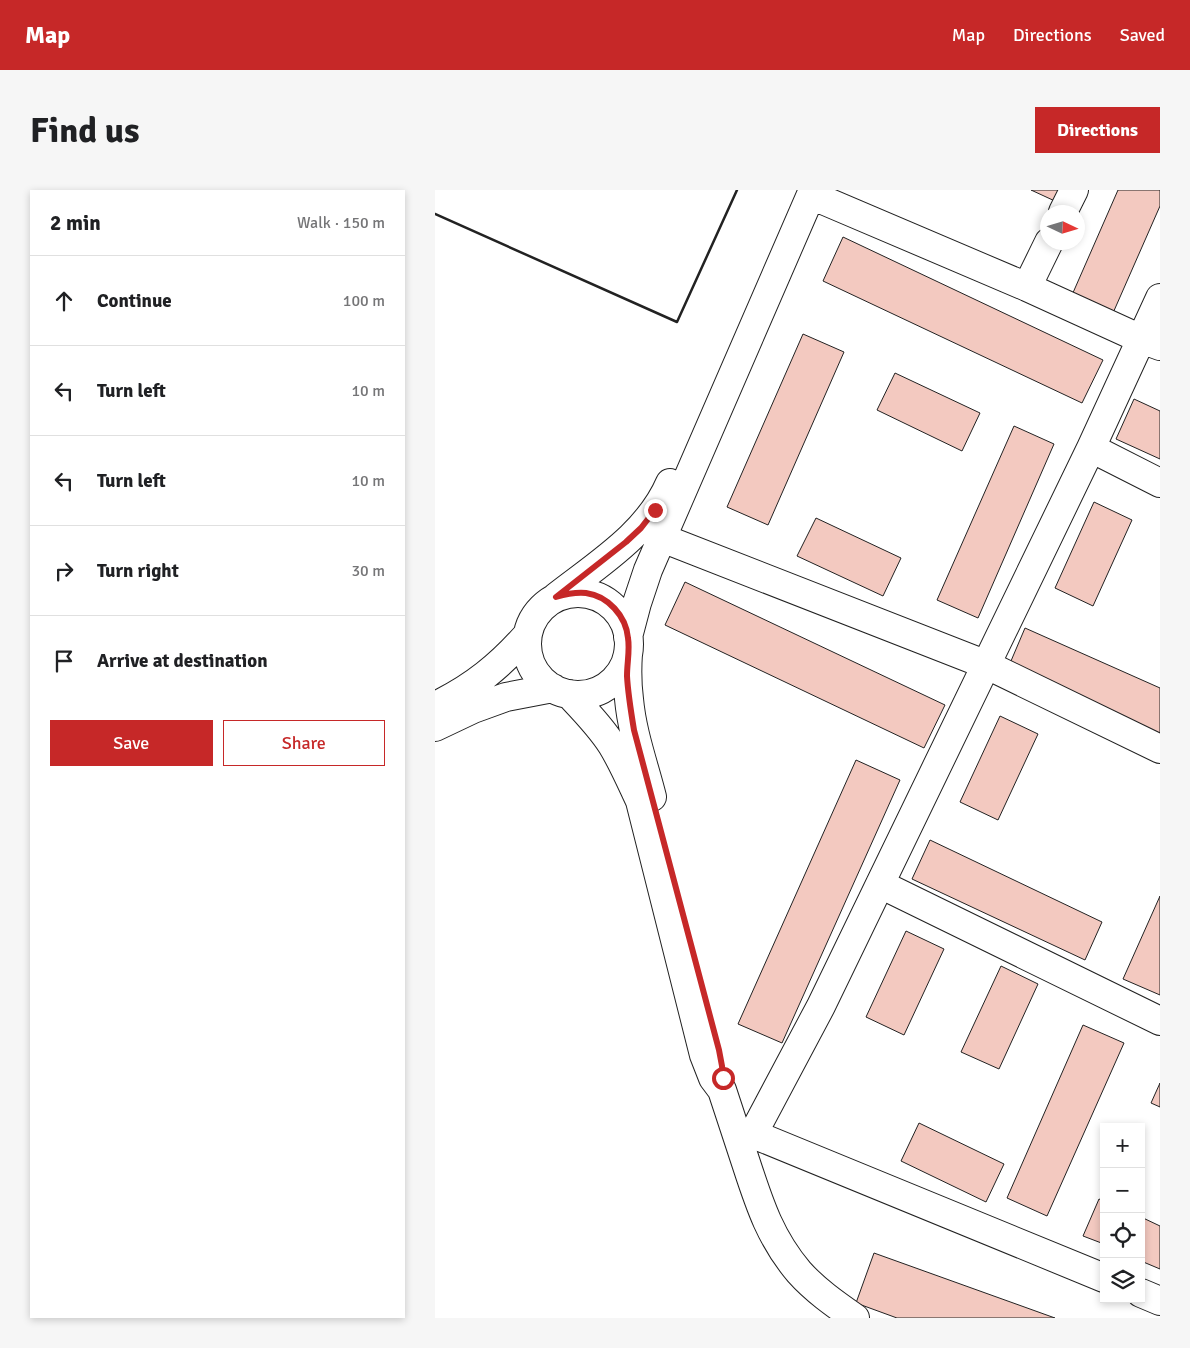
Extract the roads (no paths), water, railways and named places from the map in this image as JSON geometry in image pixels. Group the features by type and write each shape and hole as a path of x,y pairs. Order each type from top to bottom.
{"street":[{"path":"1066,205 1074,190"},
{"path":"807,192 1150,342"},
{"path":"443,712 473,709 506,697 561,691 584,694 600,690 613,681 623,668 637,603 648,570 807,192"},
{"path":"722,1090 713,1078 704,1055 640,801 627,771 611,743 591,717 561,691 541,679 532,665 528,650 528,634 533,619 543,606 626,542 641,528 655,510 666,491 807,192"},
{"path":"1027,287 1045,250"},
{"path":"1100,1276 753,1134 821,1006 1091,448 1150,342 1160,298"},
{"path":"1091,448 1160,483"},
{"path":"662,538 987,665 1160,749"},
{"path":"556,597 572,593 587,593 603,599 615,608 624,622 628,645 627,676 629,700 634,730 719,1050 722,1066 722,1090 762,1211 772,1233 799,1272 818,1291 855,1318"},
{"path":"443,712 511,654 528,634"},
{"path":"881,884 1160,1021"},
{"path":"1145,1295 1160,1301"}]}
